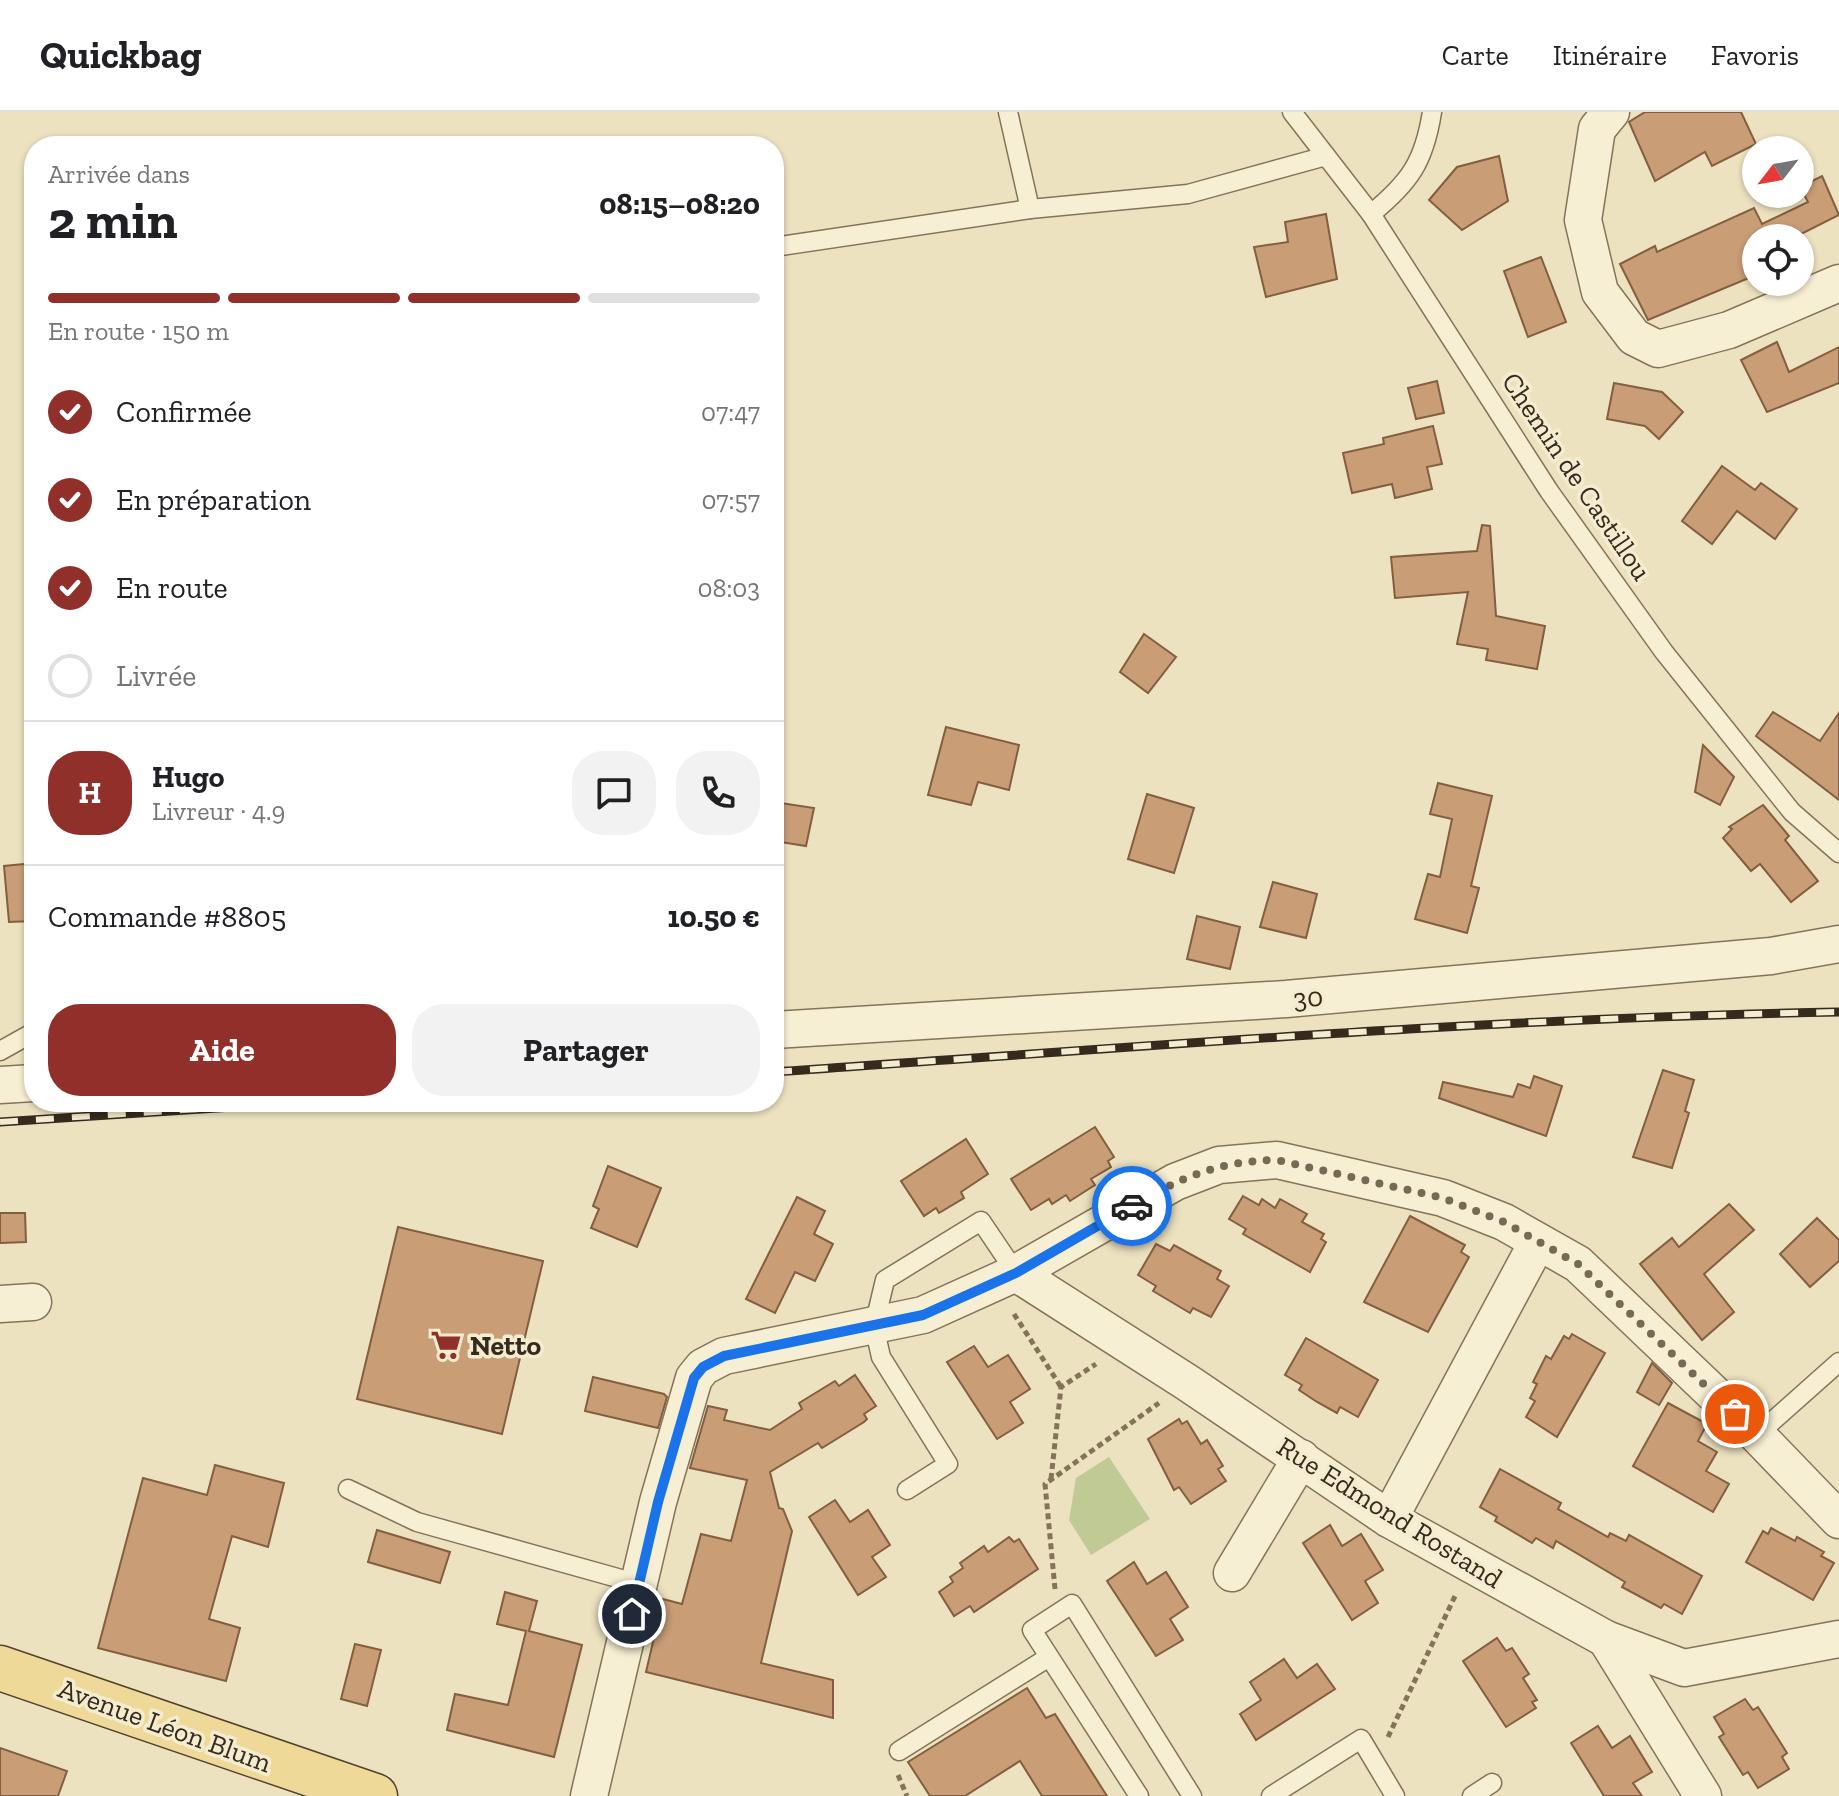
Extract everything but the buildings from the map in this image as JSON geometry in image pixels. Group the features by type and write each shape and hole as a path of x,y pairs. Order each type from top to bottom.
{"main road":[{"name":"Avenue Léon Blum","path":"0,1668 375,1796"}],"street":[{"path":"1611,112 1597,129 1583,220 1600,292 1634,337 1658,349 1729,330 1839,283"},
{"name":"30","path":"784,1029 1286,999 1771,956 1839,944"},
{"path":"0,1085 24,1084"},
{"path":"589,1796 639,1584 694,1378 703,1367 724,1356 923,1315 1027,1281 1175,1182 1219,1165 1277,1160 1443,1198 1504,1222 1578,1264 1757,1435 1839,1520"},
{"path":"1389,1519 1537,1243"},
{"name":"Rue Edmond Rostand","path":"1027,1281 1188,1383 1389,1519 1469,1566 1606,1639 1684,1668"},
{"path":"1232,1573 1301,1458"},
{"path":"1606,1639 1703,1796"},
{"path":"1660,1726 1684,1668 1839,1639"}],"lane":[{"path":"1008,112 1030,209"},
{"name":"Chemin de Castillou","path":"1292,112 1371,214 1549,491 1655,640 1792,812 1839,853"},
{"path":"1371,214 1398,192 1426,149 1432,112"},
{"path":"784,246 1030,209 1188,194 1326,156"},
{"path":"0,1051 24,1038"},
{"path":"907,1490 948,1464 881,1357 874,1326 885,1280 981,1221 1027,1281"},
{"path":"1757,1435 1839,1362"},
{"path":"348,1489 417,1522 639,1584"},
{"path":"1139,1796 1032,1630 1072,1604 1192,1796"},
{"path":"899,1751 1049,1657"},
{"path":"1271,1796 1361,1739 1395,1796"},
{"path":"1472,1796 1492,1783"}],"path":[{"path":"1027,1281 1013,1312 1061,1387 1051,1480"},
{"path":"1061,1387 1127,1343"},
{"path":"1057,1614 1045,1484 1188,1383"},
{"path":"1376,1763 1469,1566"}],"green space":[{"path":"1109,1457 1150,1519 1091,1555 1069,1520 1076,1478"}],"railway":[{"path":"784,1071 1439,1027 1839,1012"},
{"path":"0,1122 154,1112"}],"way so far":[{"path":"1132,1206 1175,1182 1219,1165 1277,1160 1443,1198 1504,1222 1578,1264 1735,1414"}],"place":[{"name":"Netto","path":"446,1345"}],"route":[{"path":"632,1614 679,1428 694,1378 703,1367 724,1356 923,1315 1016,1273 1132,1206"}]}
